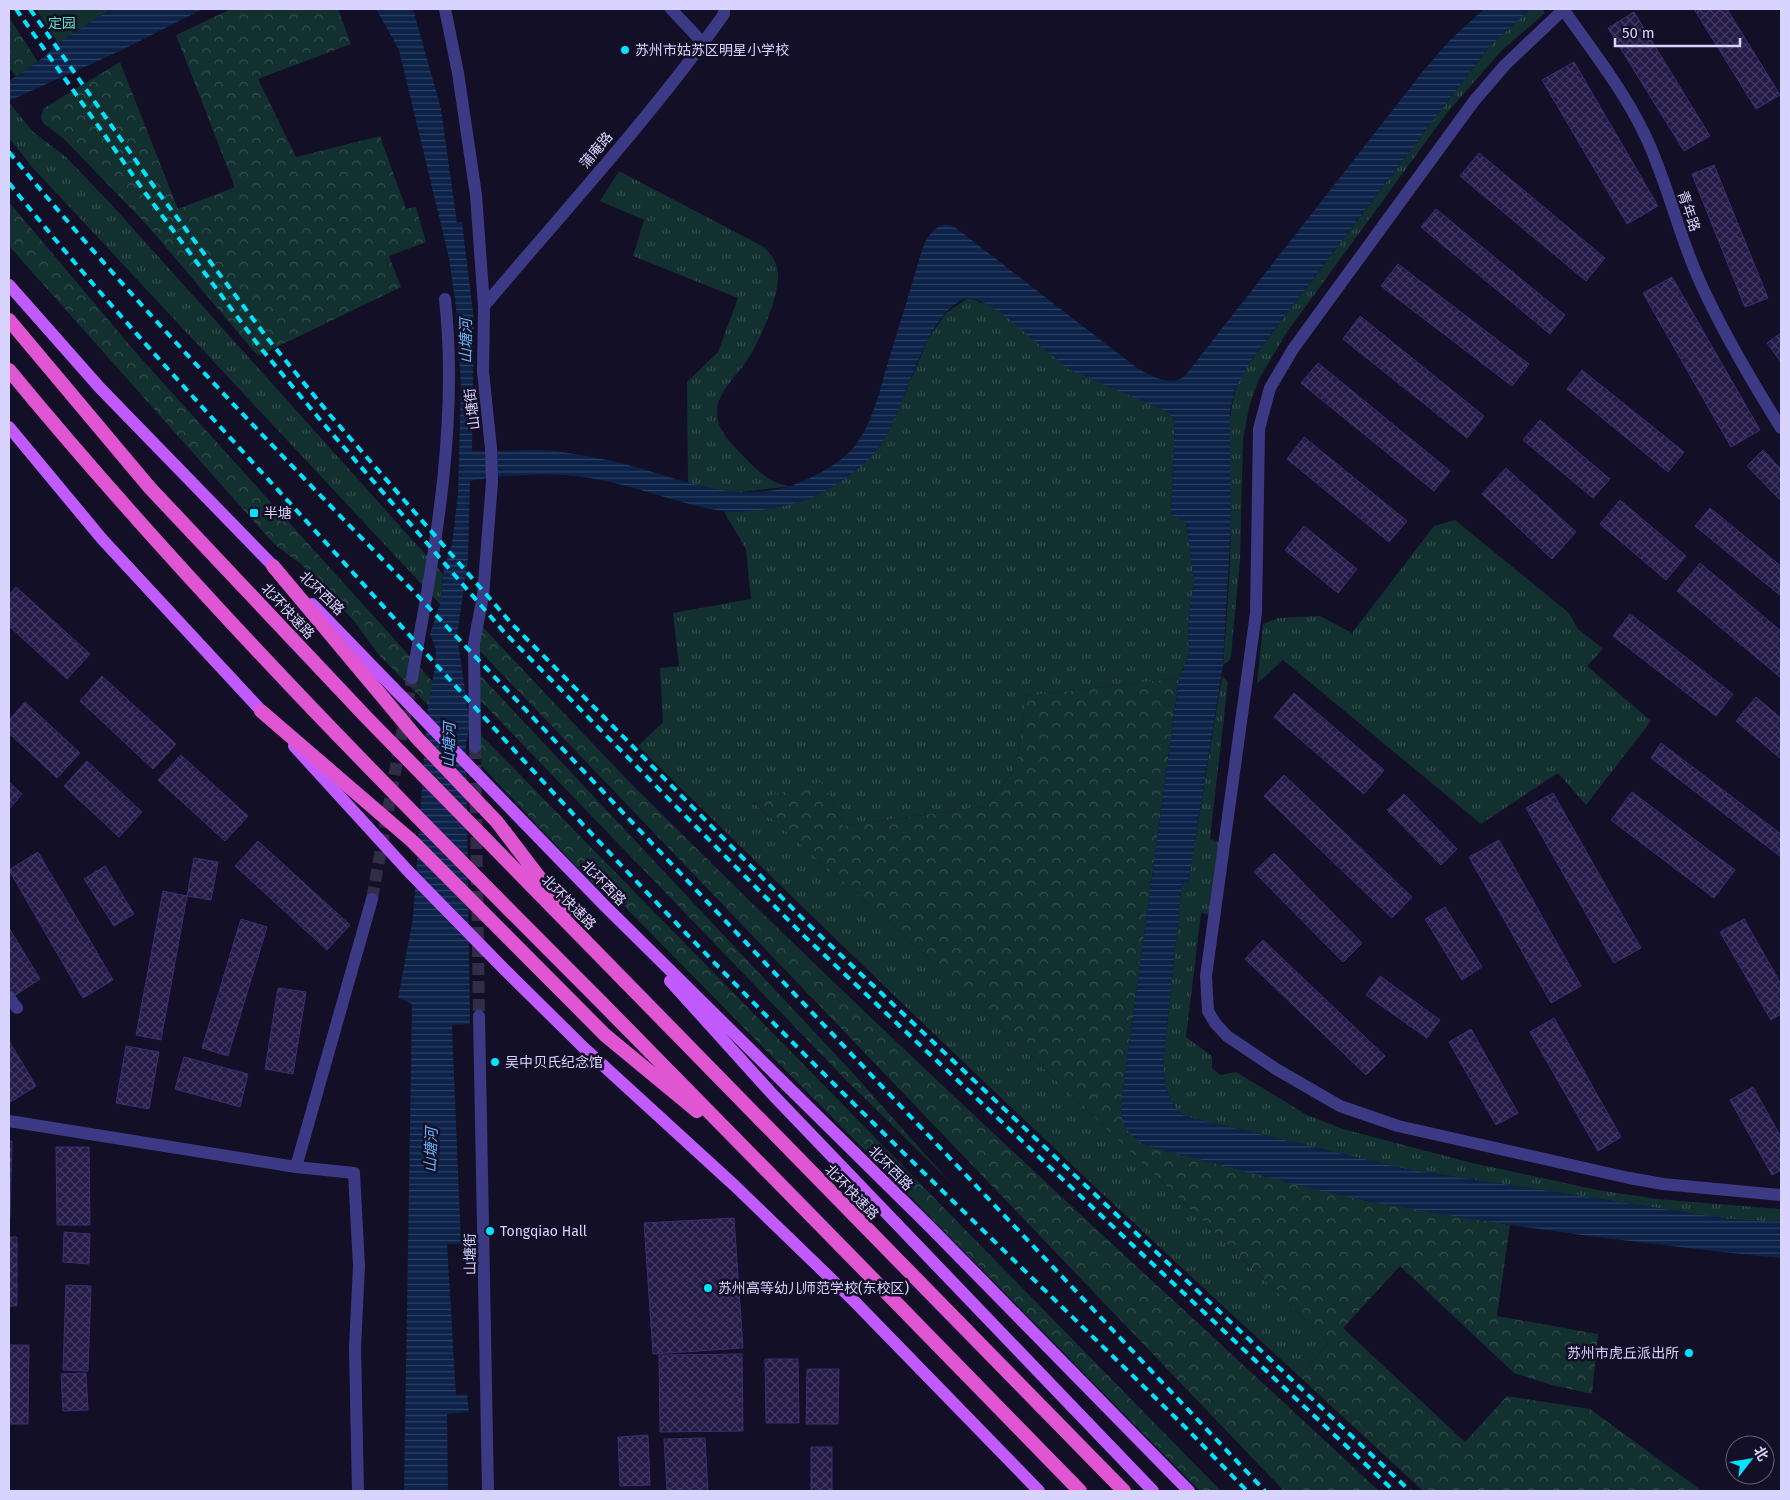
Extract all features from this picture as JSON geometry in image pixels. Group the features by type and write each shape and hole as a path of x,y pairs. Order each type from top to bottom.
{"highway":[{"name":"北环快速路","path":"9,320 150,488 366,716 486,841 1124,1491"},
{"path":"9,370 126,509 344,744 758,1161 1080,1491"},
{"path":"273,566 416,738 497,822 601,958"},
{"path":"262,710 412,841 606,1035 758,1161"}],"main road":[{"name":"北环西路","path":"9,285 100,388 273,566 348,639 605,906 936,1234 1190,1491"},
{"path":"9,427 102,538 409,872 583,1047 735,1186 847,1294 1039,1491"},
{"path":"605,906 708,1025 774,1096 1153,1491"}],"street":[{"name":"山塘街","path":"445,9 469,142 484,306 483,372 491,448 492,482 483,596 474,643 475,747"},
{"path":"671,9 703,42"},
{"name":"蒲庵路","path":"484,306 703,42 724,14 724,9"},
{"path":"1563,9 1505,65 1474,101 1293,349 1270,388 1264,407 1257,453 1256,613 1206,976 1206,1000 1211,1017 1227,1036 1316,1093 1340,1106 1367,1117 1398,1126 1629,1178 1663,1184 1781,1195"},
{"name":"青年路","path":"1563,9 1613,80 1637,120 1655,157 1687,250 1706,296 1781,428"},
{"path":"412,678 443,488 450,344 446,299"},
{"path":"296,1167 372,899"},
{"path":"9,997 17,1008"},
{"name":"山塘街","path":"479,1016 488,1491"},
{"path":"9,1121 296,1167 354,1173 359,1266 355,1348 358,1491"}],"green space":[{"name":"定园","path":"36,9 111,9 58,43"},
{"path":"231,9 338,9 351,44 258,79 296,157 380,136 406,209 416,207 426,242 389,256 401,287 258,356 147,225 63,138 44,124 41,118 43,109 120,62 178,209 235,187 176,35"},
{"path":"1530,9 1542,9 1545,13 1501,51 1446,114 1287,332 1259,379 1249,407 1243,440 1240,561 1231,655 1230,660 1223,665 1231,528 1229,430 1235,392 1241,374 1489,47"},
{"path":"9,17 38,62 16,77 9,67"},
{"path":"9,102 32,131 66,157 111,204 443,574 440,604 33,168 9,138"},
{"path":"619,171 764,247 773,258 778,273 778,283 768,319 751,354 723,393 717,414 723,432 750,463 772,480 792,486 733,493 688,483 687,382 718,352 738,298 633,256 644,220 600,201"},
{"path":"9,202 138,355 433,682 429,706 379,655 354,621 302,565 274,544 9,246"},
{"path":"968,298 989,305 1169,413 1175,421 1171,513 1186,523 1194,580 1188,623 1189,654 1179,678 1027,696 1016,766 987,806 843,826 823,782 752,801 918,948 1329,1342 1300,1377 1132,1222 966,1064 638,746 663,722 660,668 679,666 673,613 751,599 746,549 724,512 797,503 826,490 878,449 889,431 928,339 946,313"},
{"path":"1455,520 1569,613 1578,629 1603,649 1587,666 1651,721 1586,805 1558,773 1481,824 1283,660 1257,684 1263,624 1278,618 1320,616 1352,633 1434,526"},
{"path":"480,624 629,781 852,1000 1379,1491 1284,1491 479,650"},
{"path":"479,674 851,1071 949,1181 845,1079 477,697"},
{"path":"1222,676 1228,682 1210,839 1220,842 1211,915 1201,913 1186,1037 1212,1056 1212,1068 1220,1075 1236,1072 1307,1115 1343,1129 1472,1163 1598,1190 1657,1199 1781,1209 1781,1222 1728,1219 1406,1169 1184,1116 1178,1111 1168,1093 1163,1065 1182,883 1188,883"},
{"path":"1179,678 1121,1105 1147,1146 1367,1201 1510,1225 1497,1316 1598,1334 1592,1394 1552,1385 1514,1373 1400,1266 1343,1328 1465,1442 1507,1396 1590,1409 1702,1491 1423,1491 1300,1377 1329,1342 918,948 751,800 823,782 843,826 987,806 1016,766 1027,696"},
{"path":"480,734 1221,1491 1200,1491 625,907 600,892 481,765"}],"water":[{"path":"111,9 203,9 120,51 9,101 9,81 38,62 58,43"},
{"name":"山塘河","path":"376,9 413,9 441,109 457,223 462,222 474,321 472,451 540,450 569,453 625,464 706,487 733,492 760,492 787,487 816,475 838,461 857,443 868,424 876,404 922,250 930,234 939,226 950,225 956,228 1137,368 1160,379 1178,380 1184,377 1424,70 1450,40 1484,9 1530,9 1489,47 1252,359 1235,389 1230,412 1231,527 1223,665 1188,884 1182,883 1163,1065 1166,1087 1170,1099 1184,1116 1406,1169 1728,1219 1781,1222 1781,1258 1574,1234 1368,1201 1285,1182 1147,1146 1131,1135 1122,1119 1121,1105 1179,678 1189,654 1188,623 1194,580 1186,523 1171,514 1175,421 1169,413 1163,410 1068,369 1000,312 980,301 968,298 952,307 938,322 916,365 887,434 877,450 864,464 848,476 814,497 794,504 768,509 731,512 689,504 607,481 575,476 530,475 470,481 468,560 457,635 470,724 466,743 470,1024 452,1025 461,1244 447,1244 456,1395 467,1394 469,1412 447,1414 448,1491 404,1491 412,1004 398,998 413,918 427,715 436,650 430,634 440,604 444,568 452,544 458,493 461,386 456,307 449,258 399,50"}],"building":[{"path":"1694,9 1727,9 1780,95 1756,109"},
{"path":"1634,12 1710,136 1684,151 1608,28"},
{"path":"1574,62 1658,206 1627,224 1542,80"},
{"path":"1479,153 1605,258 1586,281 1460,176"},
{"path":"1714,165 1768,298 1745,307 1692,174"},
{"path":"1436,209 1565,315 1550,334 1421,227"},
{"path":"1398,264 1529,364 1512,386 1381,286"},
{"path":"1672,277 1760,430 1731,447 1643,293"},
{"path":"1360,316 1484,416 1467,438 1343,339"},
{"path":"1781,333 1781,362 1767,343"},
{"path":"1318,363 1450,471 1434,491 1301,383"},
{"path":"1582,370 1684,452 1668,472 1567,389"},
{"path":"1540,420 1610,479 1593,498 1523,440"},
{"path":"1304,437 1407,521 1389,542 1287,459"},
{"path":"1763,450 1781,469 1781,501 1747,466"},
{"path":"1506,468 1576,532 1552,559 1482,494"},
{"path":"1620,500 1686,556 1666,580 1600,524"},
{"path":"1710,508 1781,566 1781,596 1695,526"},
{"path":"1304,526 1357,569 1338,593 1285,550"},
{"path":"1700,563 1781,631 1781,678 1677,591"},
{"path":"16,587 90,654 67,679 9,626 9,595"},
{"path":"1630,614 1733,694 1716,716 1613,636"},
{"path":"102,676 176,744 153,769 80,701"},
{"path":"1294,693 1384,770 1364,794 1274,717"},
{"path":"1756,697 1781,718 1781,759 1736,721"},
{"path":"25,702 80,753 57,778 9,733 9,720"},
{"path":"1661,743 1781,834 1781,857 1651,758"},
{"path":"181,755 248,816 225,841 158,780"},
{"path":"87,761 142,812 119,837 64,786"},
{"path":"1284,775 1412,897 1392,918 1264,796"},
{"path":"9,782 22,794 9,809"},
{"path":"1632,792 1735,870 1714,898 1611,820"},
{"path":"1553,793 1641,948 1614,963 1526,808"},
{"path":"1404,794 1457,849 1441,865 1387,810"},
{"path":"1499,840 1581,986 1551,1003 1469,857"},
{"path":"258,841 350,925 327,950 235,866"},
{"path":"38,852 113,980 83,998 9,870"},
{"path":"1274,853 1362,943 1343,962 1254,872"},
{"path":"194,858 218,862 211,900 187,896"},
{"path":"105,866 134,914 114,926 84,879"},
{"path":"163,891 187,896 161,1040 136,1035"},
{"path":"1445,907 1482,967 1462,980 1425,919"},
{"path":"241,919 267,927 228,1056 202,1048"},
{"path":"1744,919 1781,984 1781,1014 1771,1020 1720,932"},
{"path":"9,928 40,979 14,996 9,987"},
{"path":"1263,940 1385,1056 1366,1075 1245,959"},
{"path":"1380,976 1440,1020 1427,1038 1366,995"},
{"path":"278,988 306,992 293,1074 265,1069"},
{"path":"1554,1018 1621,1137 1598,1151 1530,1032"},
{"path":"1471,1029 1518,1113 1496,1125 1449,1042"},
{"path":"9,1041 36,1086 9,1103"},
{"path":"126,1046 159,1052 149,1109 116,1103"},
{"path":"184,1057 248,1074 240,1107 175,1089"},
{"path":"1753,1087 1781,1137 1781,1170 1772,1175 1730,1100"},
{"path":"9,1141 12,1141 10,1217 9,1217"},
{"path":"56,1147 89,1147 90,1225 57,1225"},
{"path":"734,1218 743,1348 653,1354 644,1223"},
{"path":"64,1232 90,1234 89,1264 63,1262"},
{"path":"9,1237 17,1237 17,1306 9,1306"},
{"path":"66,1285 91,1286 88,1371 63,1370"},
{"path":"9,1345 29,1345 28,1424 9,1424"},
{"path":"742,1354 743,1431 660,1432 659,1355"},
{"path":"765,1359 798,1359 799,1423 766,1423"},
{"path":"807,1369 839,1369 838,1424 806,1424"},
{"path":"86,1373 88,1410 63,1411 61,1374"},
{"path":"648,1435 650,1485 620,1486 618,1437"},
{"path":"705,1438 708,1491 667,1491 664,1439"},
{"path":"811,1447 832,1447 832,1491 811,1491"}],"tunnel":[{"path":"372,899 412,678"},
{"path":"475,747 479,1016"}],"railway":[{"path":"16,9 146,194 259,346 322,422 504,632 802,934 1394,1491"},
{"path":"30,9 155,188 268,339 330,415 512,624 810,926 1410,1491"},
{"path":"9,152 57,210 208,377 416,594 1265,1491"},
{"path":"9,183 86,276 165,366 642,888 858,1108 1186,1428 1247,1491"}],"place":[{"name":"苏州市姑苏区明星小学校","path":"625,50"},
{"name":"半塘","path":"254,513"},
{"name":"吴中贝氏纪念馆","path":"495,1062"},
{"name":"Tongqiao Hall","path":"490,1231"},
{"name":"苏州高等幼儿师范学校(东校区)","path":"708,1288"},
{"name":"苏州市虎丘派出所","path":"1689,1353"}]}
